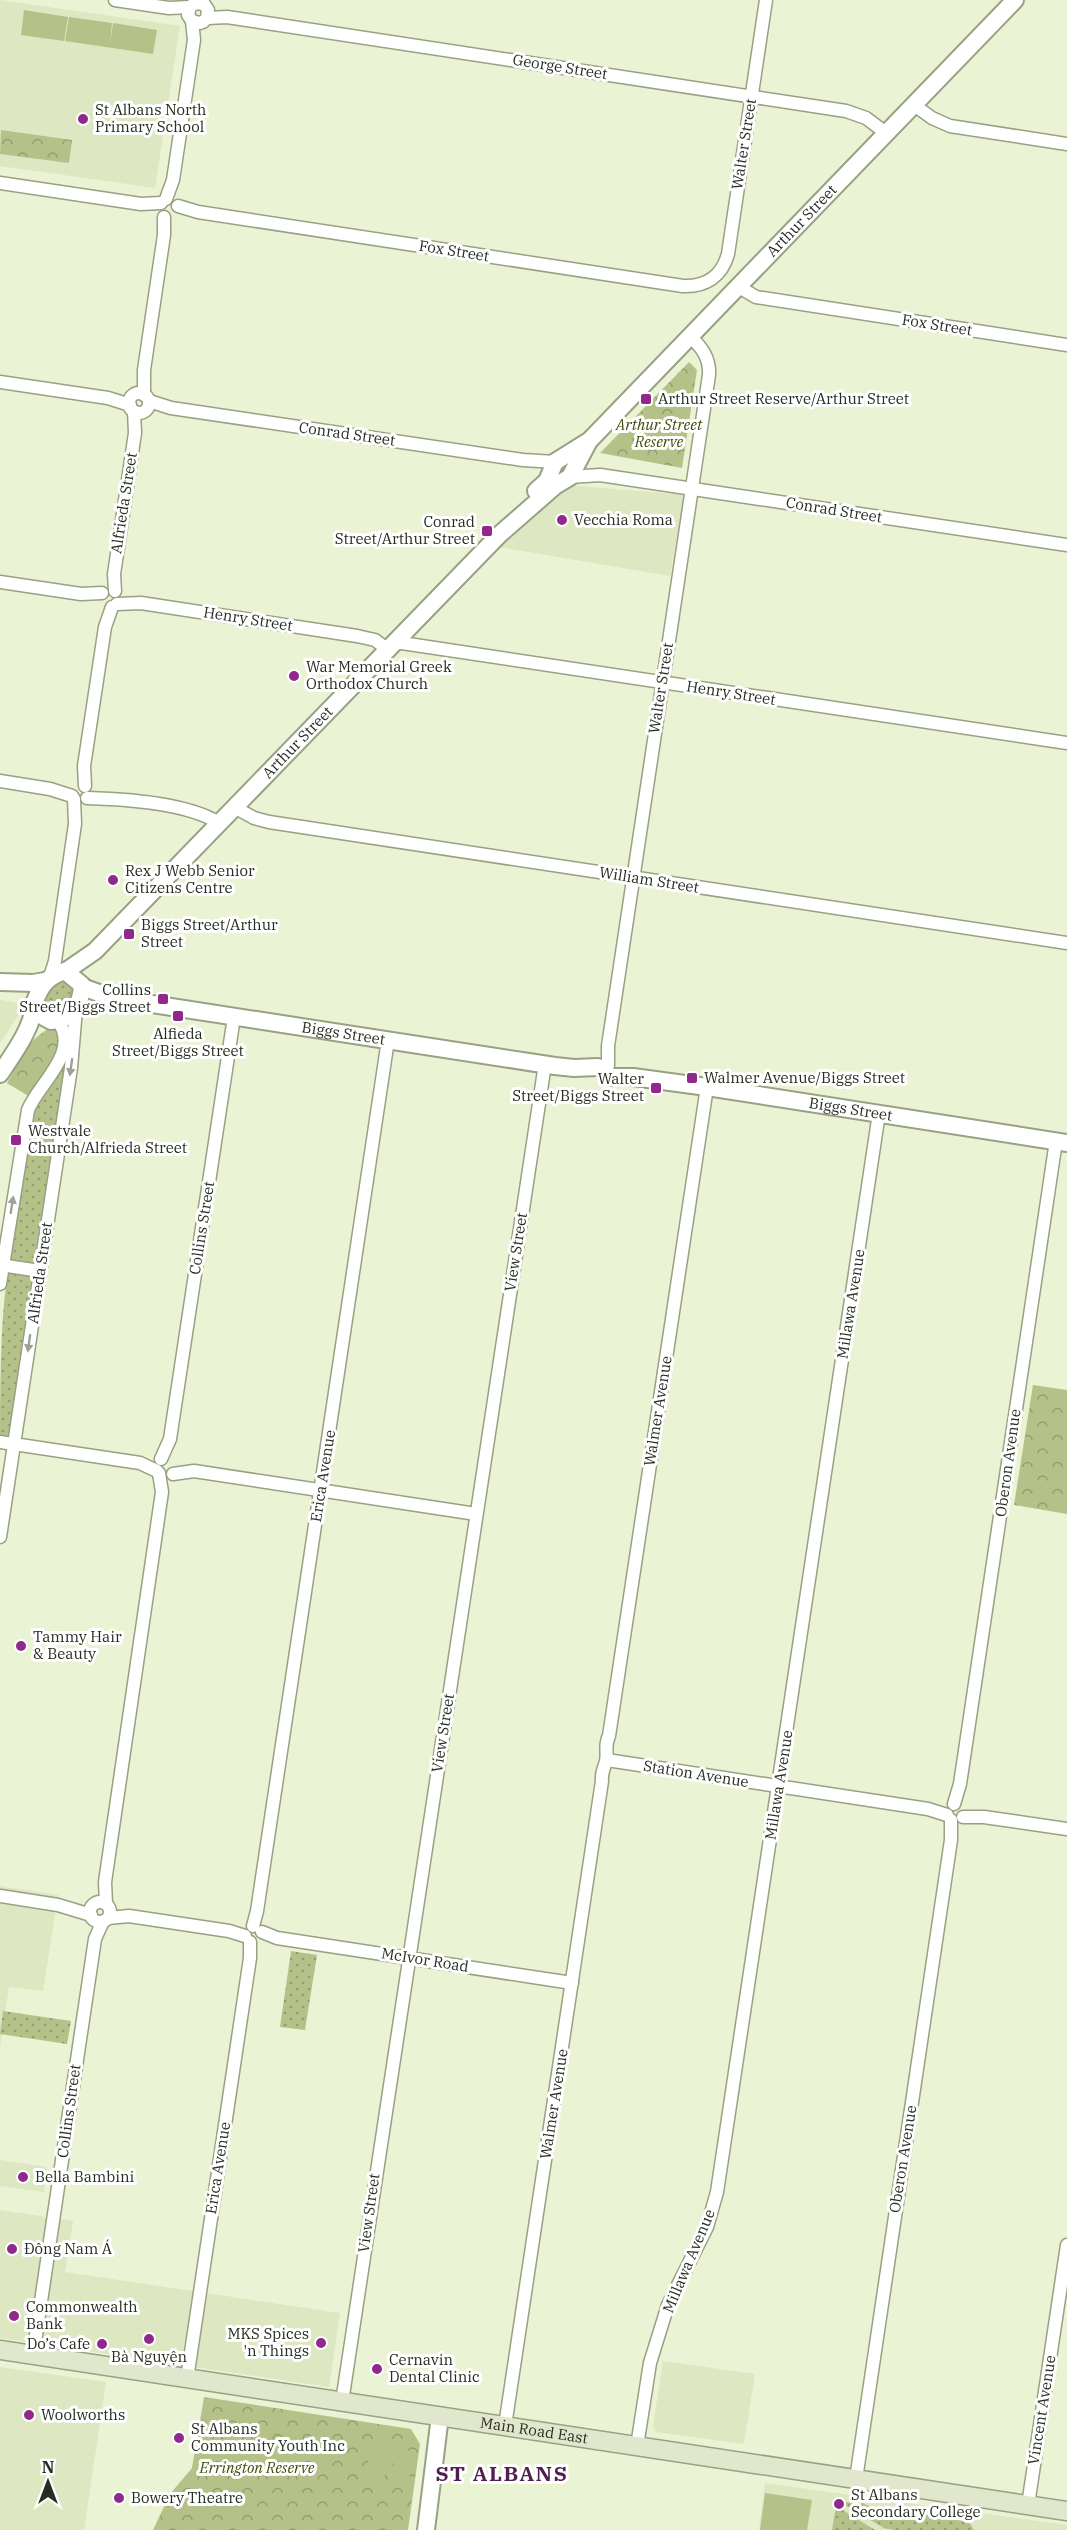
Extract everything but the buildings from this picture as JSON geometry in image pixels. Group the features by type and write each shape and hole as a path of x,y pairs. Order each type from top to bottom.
{"main road":[{"name":"Main Road East","path":"0,2349 1067,2511"}],"street":[{"name":"George Street","path":"116,0 198,10 227,17 857,113 876,123 886,133"},
{"name":"Walter Street","path":"709,282 723,267 728,254 766,0"},
{"name":"Arthur Street","path":"57,975 95,951 500,534 519,501 541,488 563,469 1015,0"},
{"name":"Alfrieda Street","path":"57,975 57,947 198,10"},
{"path":"914,105 932,118 950,126 1067,144"},
{"name":"Fox Street","path":"0,183 683,286 697,286 709,282"},
{"name":"Fox Street","path":"739,287 756,297 1067,345"},
{"name":"Walter Street","path":"604,1070 710,368 705,351 691,337"},
{"name":"Conrad Street","path":"0,382 523,459 600,475 1067,545"},
{"name":"Henry Street","path":"0,582 367,638 392,646 1067,743"},
{"path":"0,781 190,810 205,814 219,823"},
{"name":"William Street","path":"234,807 254,818 269,822 1067,943"},
{"name":"Arthur Street","path":"82,986 85,969 95,951"},
{"path":"6,983 57,975 82,986 78,1007 69,1017 55,1021 21,1043"},
{"path":"0,1074 31,1024 39,990 57,975"},
{"path":"0,1284 1,1265 28,1110 52,1073 63,1050 64,1030 55,1021 42,1016 28,993 6,983"},
{"name":"Biggs Street","path":"82,986 113,998 544,1064 604,1070 633,1077 1061,1142"},
{"name":"Biggs Street","path":"78,1007 113,998"},
{"name":"Alfrieda Street","path":"0,1537 71,1068 78,1007"},
{"name":"Collins Street","path":"33,2355 100,1912 101,1884 105,1882 234,1017"},
{"name":"Erica Avenue","path":"187,2379 388,1040"},
{"name":"View Street","path":"342,2402 544,1064"},
{"name":"Walmer Avenue","path":"505,2426 602,1770 610,1760 605,1746 609,1736 707,1087"},
{"name":"Millawa Avenue","path":"637,2446 650,2363 668,2306 707,2227 717,2192 879,1113"},
{"name":"Oberon Avenue","path":"855,2479 951,1840 1061,1142"},
{"path":"1,1265 40,1271"},
{"path":"0,1442 476,1514"},
{"name":"Station Avenue","path":"610,1760 1067,1829"},
{"name":"McIvor Road","path":"0,1896 572,1983"},
{"name":"Vincent Avenue","path":"1028,2505 1067,2245"},
{"path":"426,2530 440,2416"}],"shaded area":[{"name":"St Albans North Primary School","path":"0,0 180,26 155,188 0,166"},
{"path":"568,485 684,495 670,576 499,547"},
{"path":"0,1000 26,1004 0,1043"},
{"path":"0,1886 58,1895 43,1991 9,1987 0,2048"},
{"name":"Bella Bambini","path":"0,2160 47,2167 44,2192 0,2186"},
{"path":"0,2210 73,2221 65,2272 340,2313 329,2387 0,2338"},
{"path":"663,2361 755,2374 744,2444 656,2432 653,2426"},
{"path":"0,2367 106,2382 84,2530 0,2530"},
{"name":"St Albans Secondary College","path":"765,2483 1067,2525 1067,2530 759,2530"}],"green space":[{"path":"24,10 68,17 64,41 21,35"},
{"path":"69,17 112,23 110,45 113,23 157,30 153,54 65,41"},
{"path":"1,130 72,140 69,163 0,154"},
{"name":"Arthur Street Reserve","path":"689,362 697,370 682,468 600,453"},
{"path":"64,982 73,988 73,997 61,1011 54,1013 46,1006 46,997 53,987"},
{"path":"50,1028 58,1029 60,1050 30,1097 7,1083 28,1046"},
{"path":"69,1049 37,1262 35,1265 11,1261 32,1110"},
{"path":"10,1271 33,1274 34,1278 10,1436 7,1439 0,1438 1,1377 2,1325"},
{"path":"1033,1385 1067,1390 1067,1514 1014,1505"},
{"path":"291,1951 317,1955 305,2030 280,2027"},
{"path":"3,2011 71,2021 67,2044 0,2034"},
{"name":"Errington Reserve","path":"204,2397 411,2429 420,2444 408,2530 153,2530 170,2494 192,2468"},
{"path":"370,2445 388,2448 383,2486 365,2484"},
{"path":"395,2449 413,2451 408,2489 391,2487"},
{"path":"765,2493 812,2500 807,2530 760,2530"},
{"path":"842,2501 863,2503 874,2509 891,2507 906,2512 924,2513 969,2522 974,2530 893,2530 884,2528 841,2503"},
{"path":"836,2506 875,2530 832,2530"}],"place":[{"name":"St Albans North Primary School","path":"83,119"},
{"name":"Arthur Street Reserve/Arthur Street","path":"646,399"},
{"name":"Vecchia Roma","path":"562,520"},
{"name":"Conrad Street/Arthur Street","path":"487,531"},
{"name":"War Memorial Greek Orthodox Church","path":"294,676"},
{"name":"Rex J Webb Senior Citizens Centre","path":"113,880"},
{"name":"Biggs Street/Arthur Street","path":"129,934"},
{"name":"Collins Street/Biggs Street","path":"163,999"},
{"name":"Alfieda Street/Biggs Street","path":"178,1016"},
{"name":"Walmer Avenue/Biggs Street","path":"692,1078"},
{"name":"Walter Street/Biggs Street","path":"656,1088"},
{"name":"Westvale Church/Alfrieda Street","path":"16,1140"},
{"name":"Tammy Hair & Beauty","path":"21,1646"},
{"name":"Bella Bambini","path":"23,2177"},
{"name":"Đông Nam Á","path":"12,2249"},
{"name":"Commonwealth Bank","path":"14,2316"},
{"name":"Bà Nguyện","path":"149,2339"},
{"name":"MKS Spices 'n Things","path":"321,2343"},
{"name":"Do’s Cafe","path":"102,2344"},
{"name":"Cernavin Dental Clinic","path":"377,2369"},
{"name":"Woolworths","path":"29,2415"},
{"name":"St Albans Community Youth Inc","path":"179,2438"},
{"name":"Bowery Theatre","path":"119,2498"},
{"name":"St Albans Secondary College","path":"839,2504"}],"district":[{"name":"ST ALBANS","path":"502,2474"}]}
